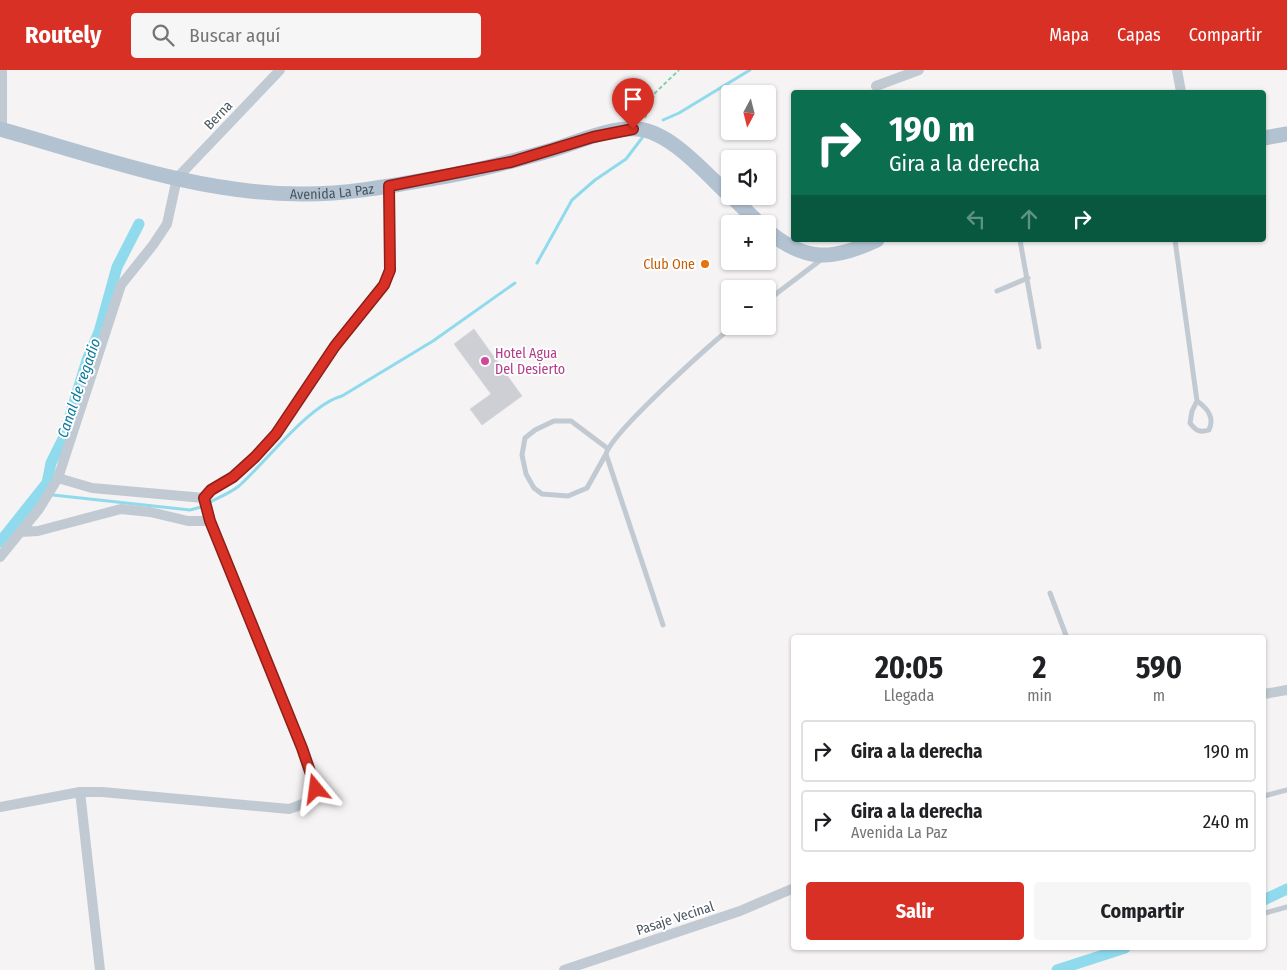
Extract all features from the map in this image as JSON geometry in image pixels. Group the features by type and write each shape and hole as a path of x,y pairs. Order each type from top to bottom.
{"main road":[{"name":"Avenida La Paz","path":"1,129 177,178 248,191 306,194 389,186 511,162 620,130 639,129 656,134 671,143 721,188"},
{"path":"1266,138 1287,134"},
{"name":"Avenida La Paz","path":"740,205 750,215"},
{"path":"776,236 796,250 826,256 848,252 872,242"}],"street":[{"path":"1,129 2,70"},
{"name":"Berna","path":"177,178 280,70"},
{"path":"876,86 919,70"},
{"path":"1177,70 1181,90"},
{"path":"0,557 58,478 121,285 167,224 177,178"},
{"path":"204,498 211,490 233,477 276,434 335,346 384,285 390,270 389,186"},
{"path":"58,478 92,488 204,498"},
{"path":"0,807 80,792 102,792 289,809 306,804 312,799 316,789 313,776 210,521 204,498"},
{"path":"20,532 38,530 121,509 150,512 188,522 210,521"},
{"path":"1266,694 1287,690"},
{"path":"80,792 100,970"},
{"name":"Pasaje Vecinal","path":"564,970 740,911 791,889"}],"lane":[{"path":"1020,242 1039,347"},
{"path":"1175,242 1197,401 1192,411 1190,423 1196,430 1202,432 1209,430 1212,424 1211,417 1206,407 1197,401"},
{"path":"776,294 826,256"},
{"path":"997,291 1028,278"},
{"path":"607,448 571,421 554,420 535,430 525,438 522,455 526,474 534,488 542,494 568,496 587,488 606,454 607,448 705,348 722,335"},
{"path":"606,454 664,625"},
{"path":"1050,593 1066,635"},
{"path":"1266,795 1287,790"},
{"path":"1266,913 1287,907"}],"path":[{"path":"639,129 655,93 679,70"}],"building":[{"path":"474,329 522,396 482,425 470,409 491,394 454,344"}],"waterway":[{"path":"663,120 679,113 750,70"},
{"path":"537,263 572,200 595,180 626,159 642,138"},
{"name":"Canal de regadio","path":"0,542 47,483 51,463 63,439 87,360 99,332 117,267 139,224"},
{"path":"208,503 239,486 316,410 433,341 515,283"},
{"path":"53,495 190,510 201,507"},
{"path":"1266,899 1287,889"},
{"path":"1057,970 1119,950"}],"place":[{"name":"Club One","path":"705,264"},
{"name":"Hotel Agua Del Desierto","path":"485,361"}],"route":[{"path":"316,789 302,748 210,521 204,498 211,490 233,477 276,434 335,346 384,285 390,270 389,186 511,162 593,137 620,130 633,129"}]}
